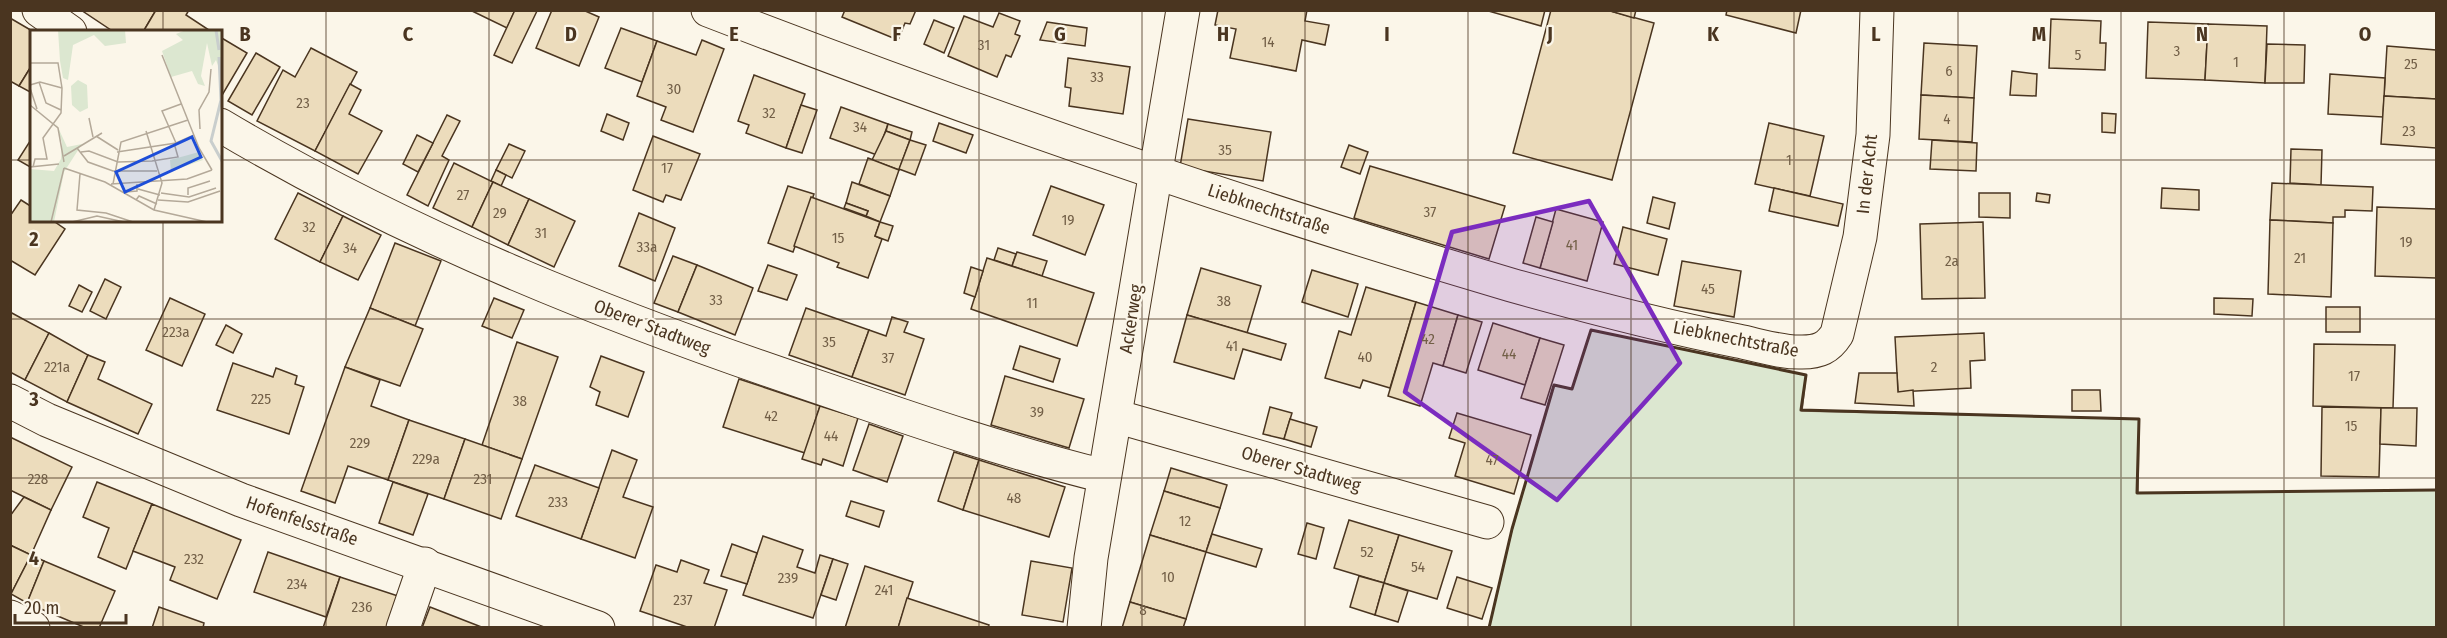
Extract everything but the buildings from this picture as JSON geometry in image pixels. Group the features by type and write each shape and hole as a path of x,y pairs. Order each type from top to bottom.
{"street":[{"path":"39,10 67,30"},
{"name":"Liebknechtstraße","path":"708,10 1073,145 1443,265 1588,307 1800,353 1820,350 1830,345 1837,334"},
{"name":"Ackerweg","path":"1084,627 1091,558 1104,476 1183,10"},
{"name":"In der Acht","path":"1837,334 1860,237 1873,135 1877,10"},
{"name":"Oberer Stadtweg","path":"222,126 290,167 391,218 614,313 751,365 1053,463 1104,476"},
{"name":"Hofenfelsstraße","path":"10,401 46,420 241,500 598,627"},
{"name":"Oberer Stadtweg","path":"1115,416 1487,522"},
{"path":"403,627 425,564"},
{"path":"10,617 33,627"}],"highlighted area":[{"path":"1589,201 1680,363 1557,500 1405,392 1452,232"}],"green space":[{"path":"1591,330 1806,375 1802,411 2139,419 2138,493 2436,490 2436,627 1489,627 1512,530 1554,385 1572,389"}],"wall":[{"path":"1489,628 1512,529 1554,385 1572,389 1591,330 1806,375 1801,410 2139,419 2137,493 2436,490"}]}
